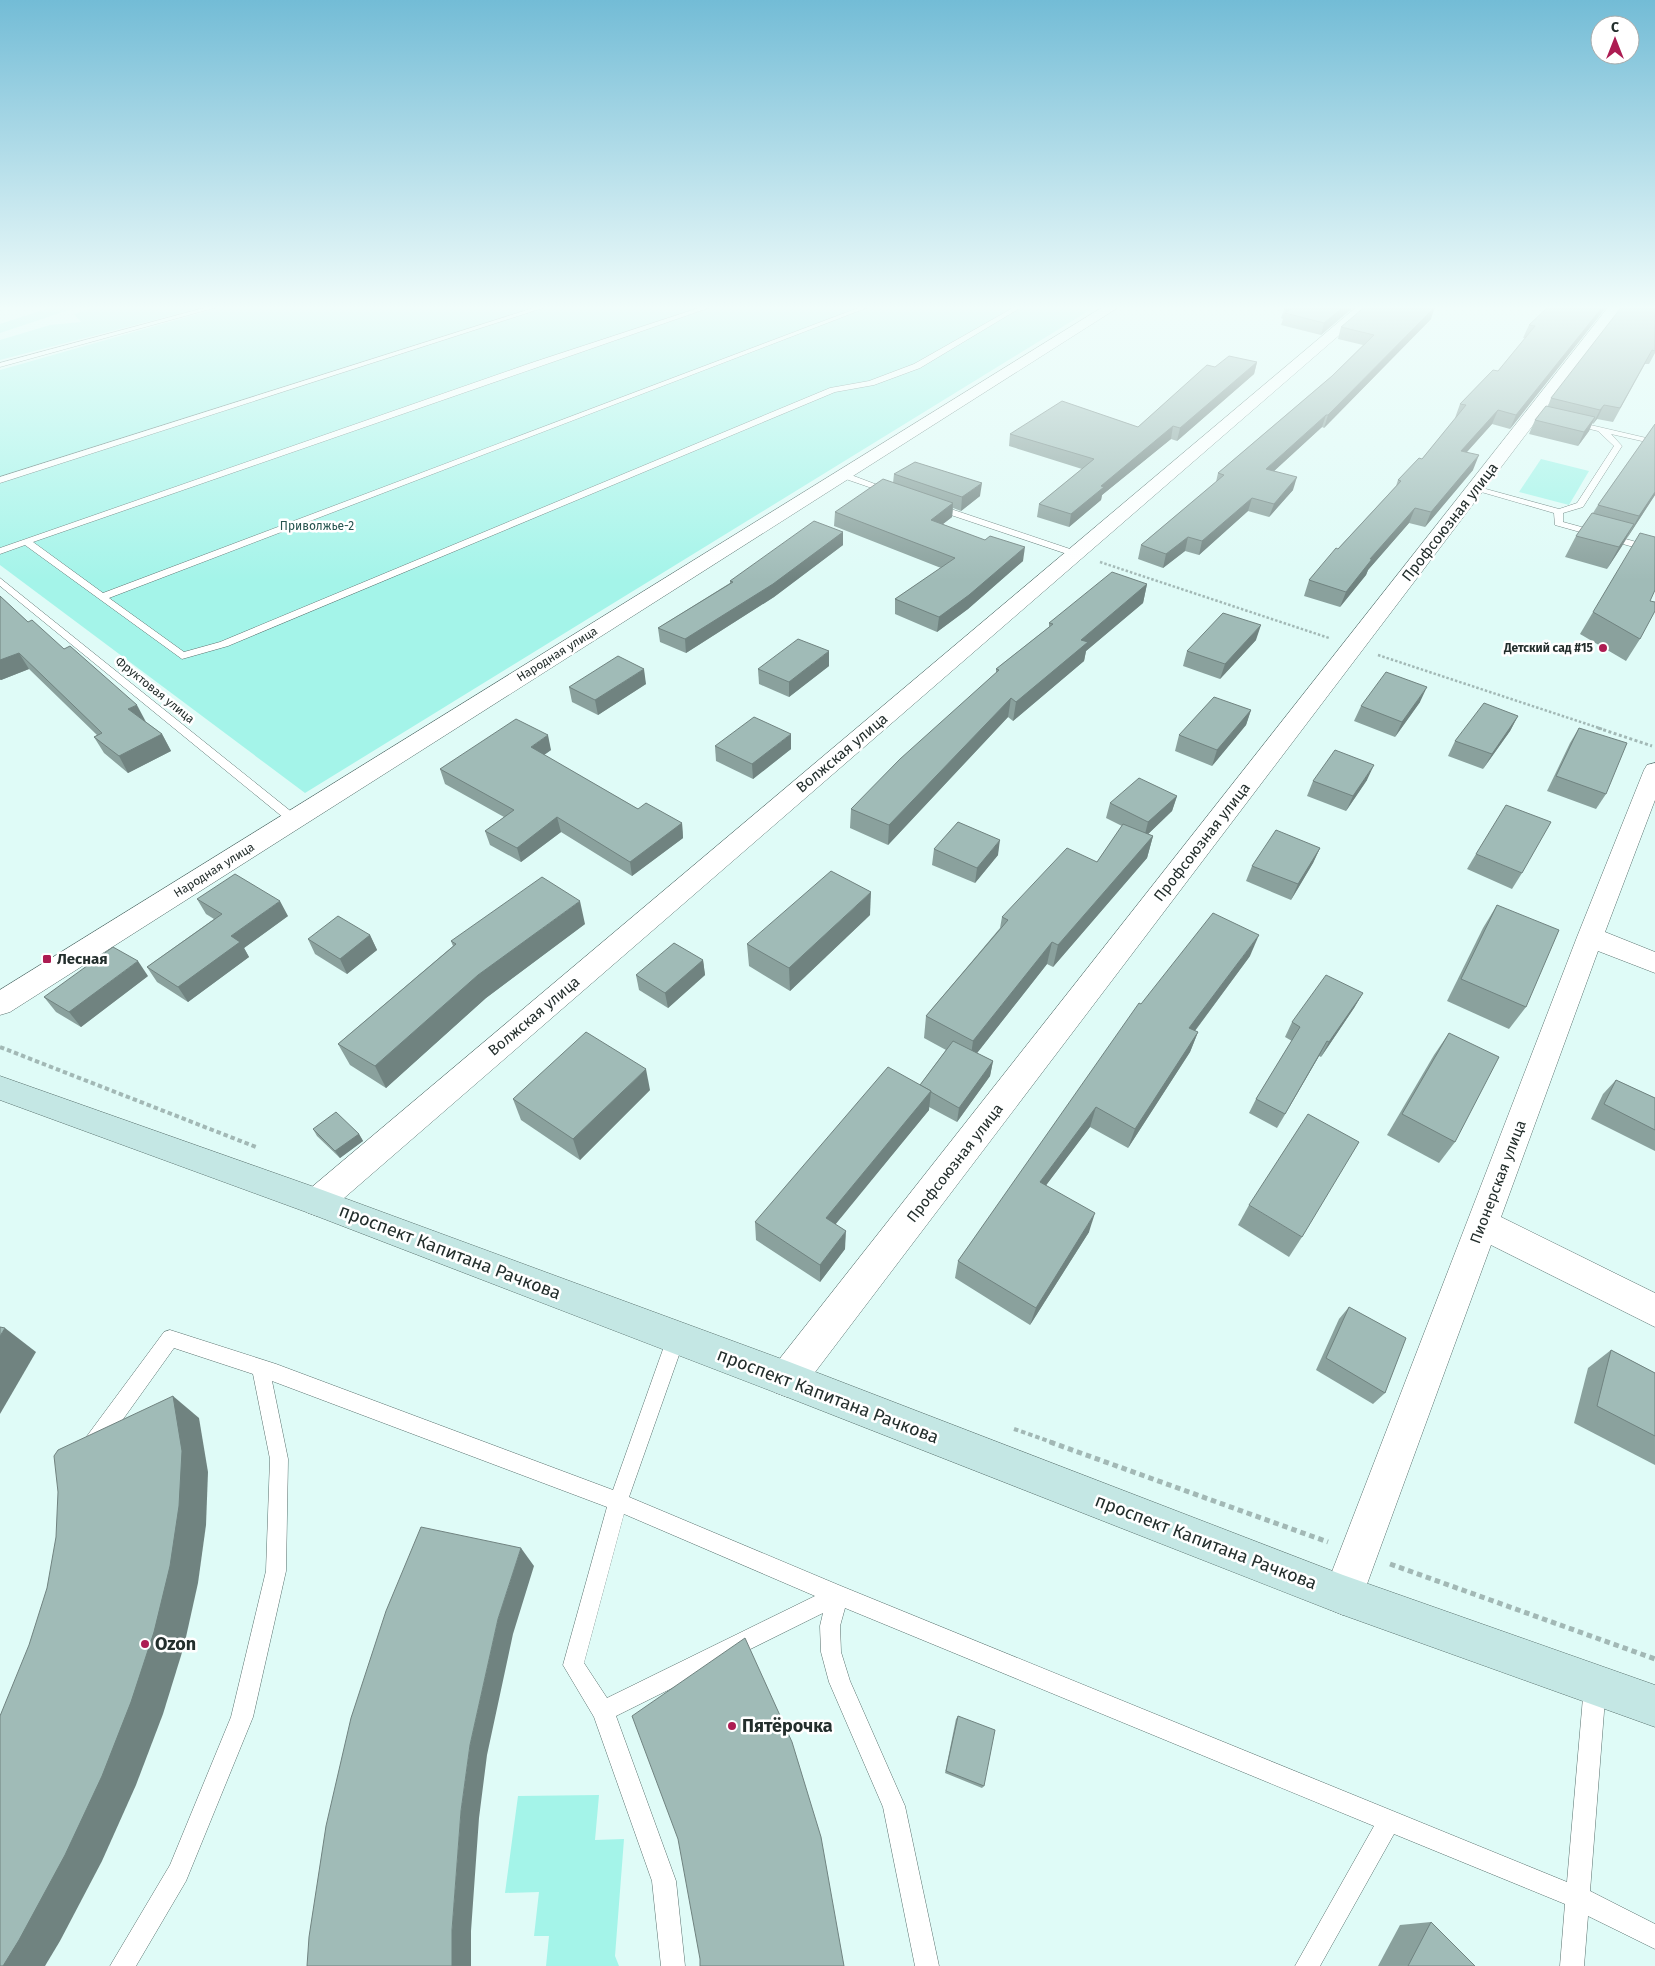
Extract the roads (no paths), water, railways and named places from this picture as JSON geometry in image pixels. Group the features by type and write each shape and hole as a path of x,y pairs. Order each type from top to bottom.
{"street":[{"name":"Народная улица","path":"0,1004 969,397"},
{"name":"Волжская улица","path":"317,1202 1260,397"},
{"name":"Профсоюзная улица","path":"787,1379 1475,489 1551,397"},
{"name":"Пионерская улица","path":"1343,1595 1590,937 1655,770"},
{"path":"1590,937 1655,963"},
{"name":"проспект Капитана Рачкова","path":"0,1088 317,1202 787,1379 1343,1595 1655,1706"},
{"path":"1482,1224 1655,1311"}],"lane":[{"path":"0,480 261,397"},
{"path":"0,551 443,397"},
{"path":"102,597 629,397"},
{"path":"27,542 182,656 224,644 817,397"},
{"path":"1563,420 1655,442"},
{"path":"1475,489 1559,512 1580,505 1618,446 1601,430"},
{"path":"843,476 899,494"},
{"path":"927,504 1076,554"},
{"path":"1559,512 1558,523 1655,550"},
{"name":"Фруктовая улица","path":"0,580 294,820"},
{"path":"84,1457 170,1338 261,1368 618,1502 838,1595 1578,1898 1655,1937"},
{"path":"673,1966 664,1880 603,1711 573,1665 618,1502 676,1338"},
{"path":"122,1966 178,1873 242,1717 276,1571 279,1459 261,1368"},
{"path":"603,1711 838,1595"},
{"path":"838,1595 830,1626 831,1652 840,1682 894,1806 927,1966"},
{"path":"1572,1966 1595,1685"},
{"path":"1307,1966 1389,1821"}],"place":[{"name":"Детский сад #15","path":"1603,648"},
{"name":"Лесная","path":"47,959"},
{"name":"Ozon","path":"145,1644"},
{"name":"Пятёрочка","path":"732,1726"}],"park label":[{"name":"Приволжье-2","path":"317,526"}]}
